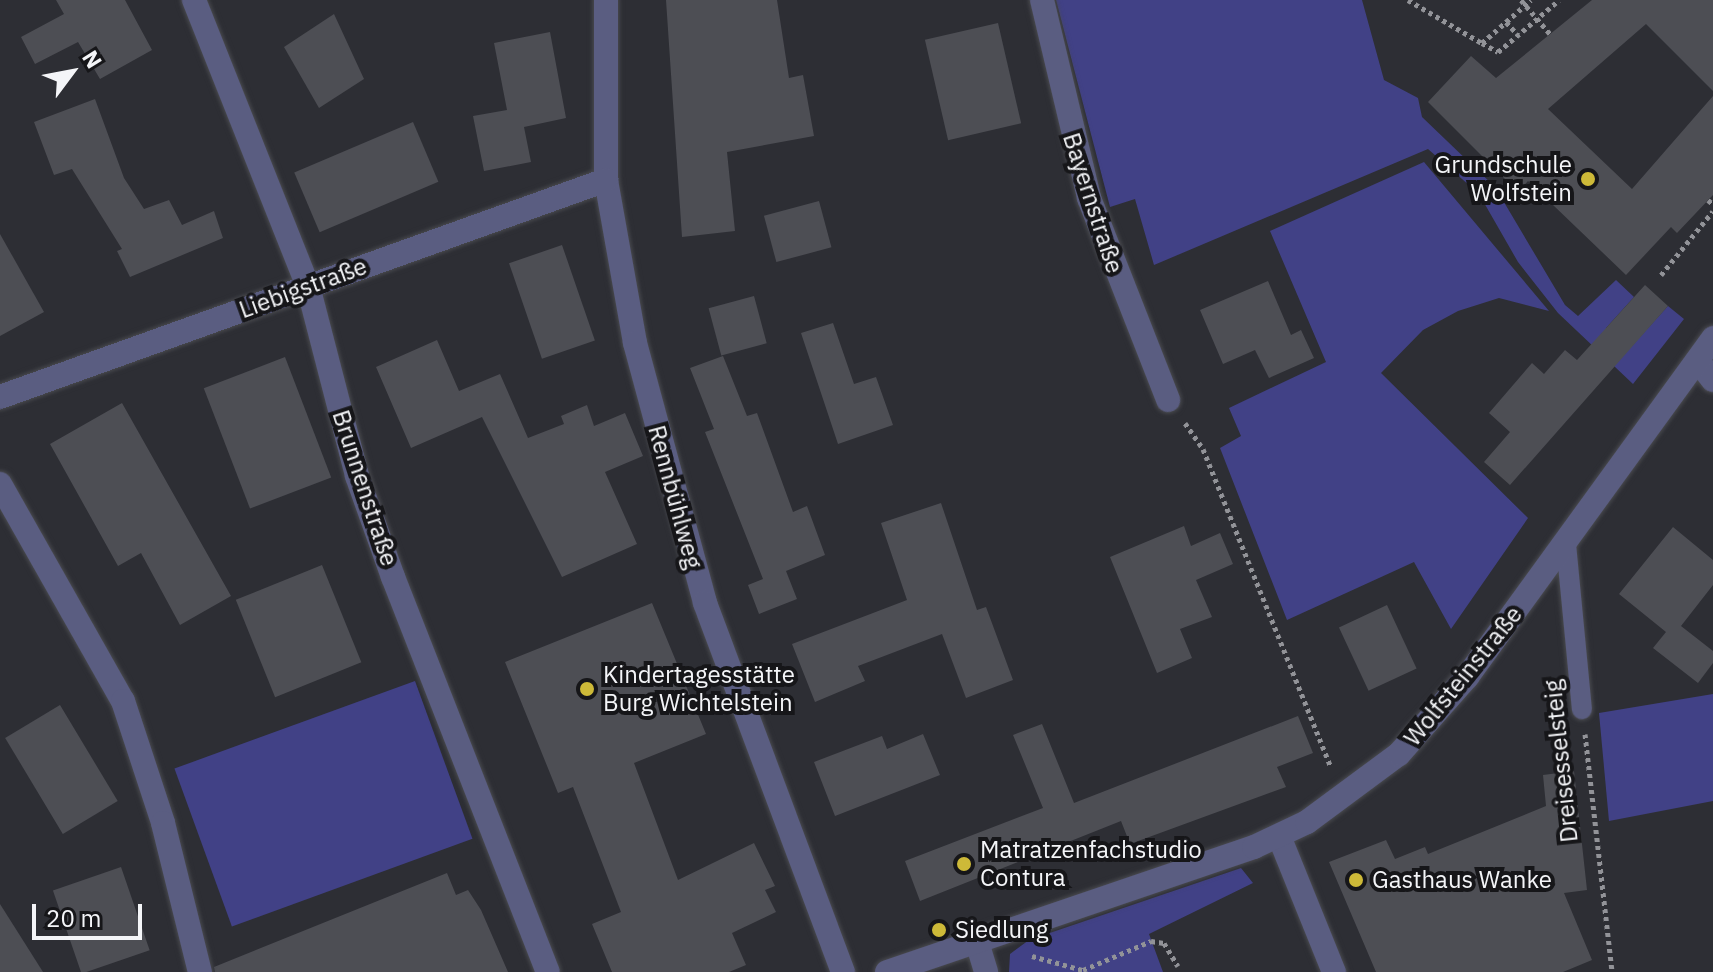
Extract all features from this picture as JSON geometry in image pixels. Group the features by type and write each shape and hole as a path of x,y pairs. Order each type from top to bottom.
{"street":[{"name":"Brunnenstraße","path":"194,0 308,286 357,476 548,972"},
{"name":"Rennbühlweg","path":"606,0 606,180 635,343 705,603 843,972"},
{"name":"Bayernstraße","path":"1042,0 1089,198 1168,400"},
{"name":"Liebigstraße","path":"0,397 606,180"},
{"name":"Wolfsteinstraße","path":"887,972 1279,836 1343,797 1431,721 1566,544 1713,338"},
{"path":"1698,361 1713,380"},
{"path":"0,484 123,701 163,823 200,972"},
{"path":"1279,836 1334,972"},
{"path":"977,942 986,972"}],"lane":[{"name":"Dreisesselsteig","path":"1566,544 1582,709"}],"path":[{"path":"1408,0 1498,52 1557,1"},
{"path":"1482,43 1523,2 1531,0"},
{"path":"1523,2 1550,34"},
{"path":"1506,22 1518,35"},
{"path":"1661,275 1713,211"},
{"path":"1168,400 1203,449 1343,797"},
{"name":"Dreisesselsteig","path":"1582,709 1612,972"},
{"path":"1003,934 1045,963 1066,968 1083,970 1151,941 1164,943 1178,966"}],"shaded area":[{"path":"1056,0 1362,0 1384,80 1418,98 1422,117 1495,187 1565,305 1578,316 1616,280 1634,297 1606,328 1629,349 1668,306 1684,319 1633,384 1558,313 1518,262 1479,194 1428,149 1154,265 1135,199 1110,207"},
{"path":"1424,162 1549,311 1499,298 1458,311 1423,330 1381,373 1528,518 1451,629 1414,562 1287,620 1220,448 1241,436 1229,408 1326,362 1270,231"},
{"path":"415,681 472,839 232,926 174,769"},
{"path":"1713,694 1713,801 1609,821 1599,713"},
{"path":"1241,868 1253,883 1149,934 1163,972 1009,972 1010,954 1029,940"}],"building":[{"path":"56,0 125,0 152,50 100,79 78,42 35,64 21,37 64,14"},
{"path":"666,0 777,0 789,78 803,75 814,136 727,152 735,231 682,237"},
{"path":"1592,0 1713,0 1713,91 1646,24 1548,109 1632,189 1713,96 1713,195 1677,233 1671,227 1626,275 1528,181 1518,192 1428,102 1471,56 1496,78"},
{"path":"334,14 364,79 319,108 284,47"},
{"path":"998,23 1021,123 948,140 925,40"},
{"path":"550,32 566,118 524,127 531,162 484,171 473,116 507,110 494,43"},
{"path":"95,99 124,178 144,209 169,200 182,225 214,211 223,238 130,277 117,251 122,249 72,169 54,175 34,122"},
{"path":"413,122 438,182 320,232 294,172"},
{"path":"819,201 831,247 776,262 764,216"},
{"path":"0,234 44,312 0,336"},
{"path":"562,245 595,340 542,359 509,263"},
{"path":"1268,281 1291,335 1301,330 1314,358 1269,378 1255,350 1223,364 1200,310"},
{"path":"1645,285 1668,306 1510,485 1484,462 1510,432 1489,413 1532,363 1544,374 1565,350 1577,360"},
{"path":"754,296 767,343 721,355 709,308"},
{"path":"833,323 854,384 876,377 893,425 838,444 801,333"},
{"path":"437,340 459,391 500,374 528,438 564,424 561,416 587,405 594,426 625,413 643,456 605,472 637,544 562,577 482,417 411,448 376,367"},
{"path":"723,356 747,416 757,413 793,512 807,506 825,555 786,571 797,599 759,614 748,585 763,579 705,432 714,429 690,368"},
{"path":"285,357 331,477 250,509 204,388"},
{"path":"122,403 231,596 180,625 141,553 118,566 50,444"},
{"path":"941,503 977,610 986,607 1013,680 966,698 942,634 858,666 865,681 815,702 792,644 907,600 881,523"},
{"path":"1184,526 1191,546 1220,533 1233,564 1196,580 1212,617 1180,629 1192,658 1157,673 1110,557"},
{"path":"1673,527 1713,560 1713,585 1681,626 1713,651 1713,663 1698,683 1653,648 1666,632 1619,594"},
{"path":"322,565 361,662 275,697 236,600"},
{"path":"652,603 706,734 634,763 678,880 754,843 775,886 765,890 776,912 732,933 746,965 729,972 612,972 592,924 621,912 573,787 558,793 505,662"},
{"path":"1387,605 1417,668 1369,691 1339,627"},
{"path":"60,705 118,801 63,834 5,738"},
{"path":"1298,716 1313,753 1277,767 1286,787 1130,844 1121,821 920,901 905,861 1043,808 1013,735 1042,724 1074,803"},
{"path":"923,734 940,775 835,816 814,762 882,736 887,749"},
{"path":"1574,771 1587,890 1564,893 1592,960 1563,972 1376,972 1329,862 1386,840 1395,859 1425,847 1428,854 1546,806 1543,775"},
{"path":"121,867 150,950 81,972 53,890"},
{"path":"447,873 456,895 468,890 481,910 508,972 215,972 214,967"},
{"path":"0,904 43,972 0,972"}],"place":[{"name":"Grundschule Wolfstein","path":"1588,179"},
{"name":"Kindertagesstätte Burg Wichtelstein","path":"587,689"},
{"name":"Matratzenfachstudio Contura","path":"964,864"},
{"name":"Gasthaus Wanke","path":"1356,880"},
{"name":"Siedlung","path":"939,930"}]}
